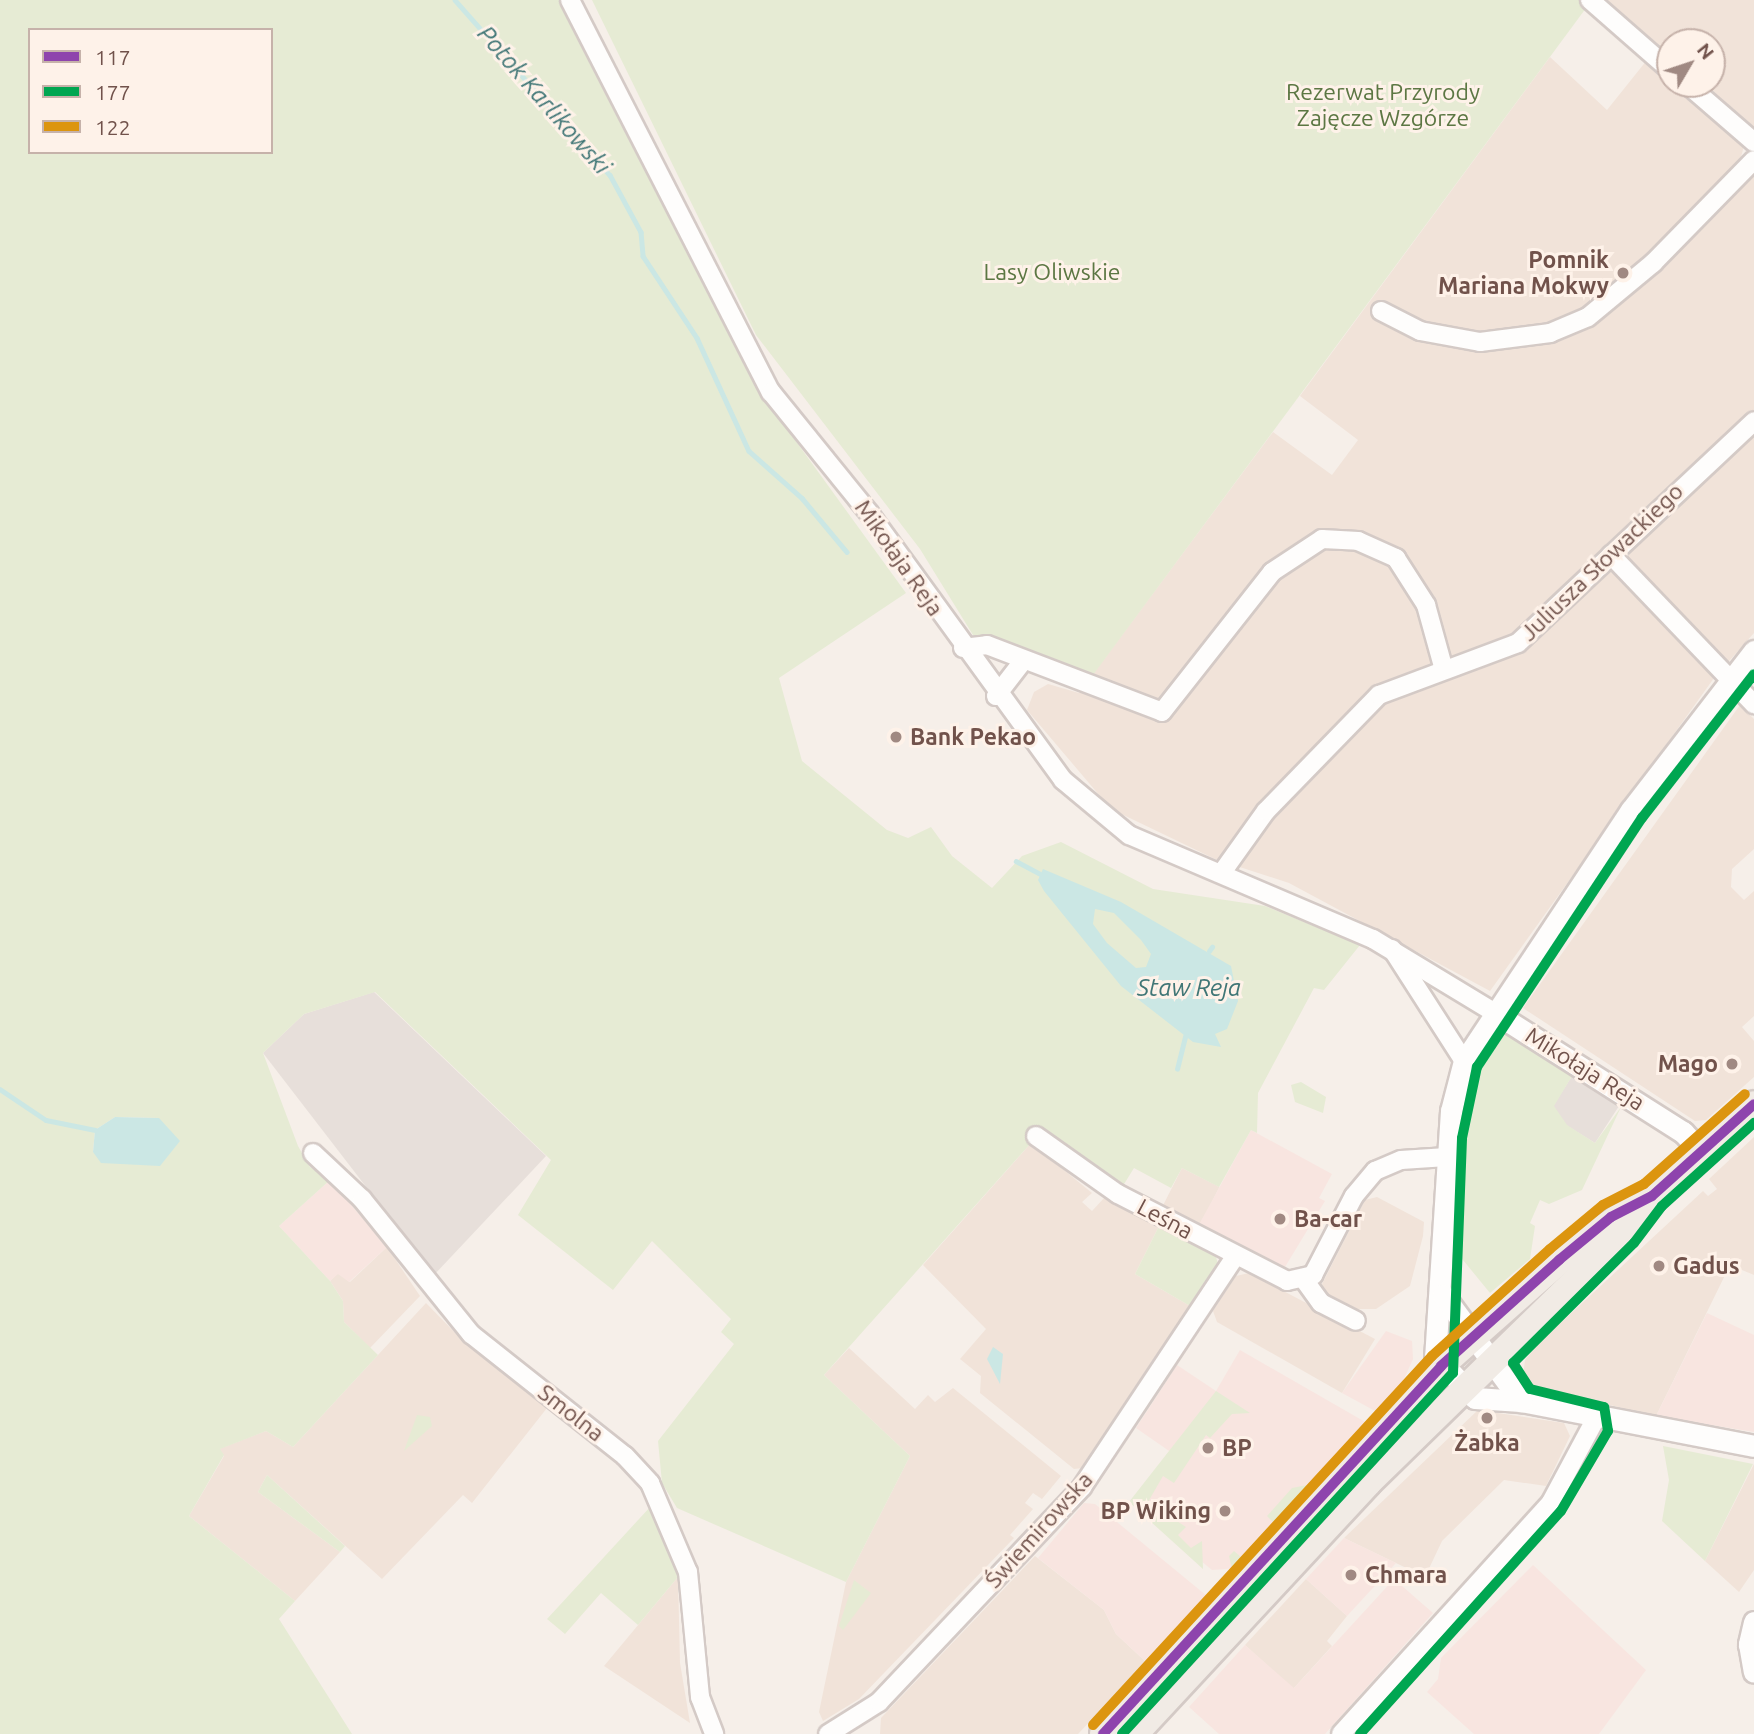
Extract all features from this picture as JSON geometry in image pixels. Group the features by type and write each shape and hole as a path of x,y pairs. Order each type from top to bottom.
{"main road":[{"path":"1135,1734 1368,1483 1624,1233 1651,1196 1754,1104"},
{"path":"1103,1734 1441,1366 1611,1217 1651,1196"}],"street":[{"name":"Mikołaja Reja","path":"570,0 737,337 1044,759 1102,817 1165,852 1223,872 1392,949 1683,1132 1701,1152"},
{"path":"1590,0 1656,58"},
{"path":"1703,98 1754,142"},
{"path":"1381,311 1420,331 1480,342 1550,333 1588,317 1653,263 1754,160"},
{"name":"Juliusza Słowackiego","path":"1223,872 1266,811 1363,710 1404,681 1444,670 1518,643 1754,421"},
{"path":"963,648 987,645 1162,712 1272,572 1322,539 1358,541 1395,558 1426,605 1444,670"},
{"path":"1611,555 1728,681 1754,704"},
{"path":"1754,651 1728,681 1492,1011 1464,1061 1447,1157 1443,1295 1435,1356 1464,1392 1754,1446"},
{"path":"996,696 1023,661"},
{"path":"1392,949 1464,1061"},
{"name":"Leśna","path":"1036,1136 1118,1195 1287,1281 1305,1281"},
{"name":"Smolna","path":"313,1153 362,1199 471,1335 650,1483 688,1572 700,1697 714,1734"},
{"path":"1356,1321 1321,1303 1305,1281 1360,1185 1375,1171 1401,1160 1447,1157"},
{"name":"Świemirowska","path":"828,1734 879,1702 1079,1491 1235,1256"},
{"path":"1443,1295 1476,1333 1521,1401"},
{"path":"1341,1734 1550,1502 1596,1418"},
{"path":"1754,1622 1749,1644 1754,1672"}],"shaded area":[{"path":"1598,0 1754,0 1754,133 1713,98 1726,98 1726,28 1656,28 1656,50"},
{"path":"1550,57 1607,110 1647,60 1656,68 1656,98 1692,98 1745,142 1741,157 1754,168 1754,633 1714,678 1490,991 1289,883 1215,859 1111,809 1027,710 1034,692 1048,684 1079,693 1273,432 1332,475 1358,440 1300,396"},
{"path":"1740,705 1754,719 1754,849 1732,869 1731,887 1744,900 1754,891 1754,1016 1742,1027 1754,1041 1754,1077 1706,1120 1695,1121 1523,1008"},
{"path":"374,992 546,1156 434,1275 263,1053 304,1014"},
{"path":"1572,1076 1619,1106 1595,1143 1566,1125 1553,1106"},
{"path":"1251,1130 1332,1174 1319,1198 1325,1201 1285,1267 1197,1228"},
{"path":"1754,1137 1754,1275 1730,1265 1656,1416 1522,1384 1525,1360 1538,1344 1703,1191 1708,1196 1717,1189 1709,1179"},
{"path":"1031,1143 1092,1193 1082,1202 1092,1211 1105,1197 1159,1226 1135,1274 1190,1306 1083,1468 1074,1469 980,1393 981,1376 960,1359 986,1329 923,1265"},
{"path":"1182,1168 1219,1187 1198,1229 1161,1210"},
{"path":"330,1180 387,1247 349,1282 338,1274 330,1281 279,1226"},
{"path":"1377,1197 1424,1222 1423,1236 1410,1286 1376,1309 1357,1309 1326,1296 1322,1284 1365,1200"},
{"path":"387,1247 420,1296 370,1348 344,1322 343,1301 330,1281 338,1273 350,1282"},
{"path":"1249,1273 1375,1339 1342,1393 1217,1322 1213,1311 1236,1276"},
{"path":"426,1303 467,1345 547,1408 472,1503 463,1495 382,1579 267,1475 258,1492 340,1552 295,1601 189,1516 224,1456 219,1449 266,1431 293,1447"},
{"path":"1707,1313 1754,1335 1754,1432 1656,1416"},
{"path":"1386,1331 1412,1341 1413,1359 1399,1390 1377,1412 1342,1393"},
{"path":"849,1348 915,1409 928,1395 935,1402 953,1388 1061,1476 1042,1499 1033,1493 1025,1503 1033,1509 1010,1535 1014,1538 859,1699 823,1721 819,1712 846,1582 910,1456 824,1375"},
{"path":"1240,1350 1367,1423 1238,1568 1212,1570 1138,1509 1172,1453 1136,1428 1177,1365 1216,1391"},
{"path":"1478,1410 1564,1423 1570,1436 1546,1486 1504,1480 1442,1541 1425,1577 1344,1538"},
{"path":"1754,1464 1754,1570 1739,1592 1705,1561"},
{"path":"1084,1503 1095,1504 1207,1596 1146,1662 1116,1634 1104,1610 1038,1558"},
{"path":"1344,1538 1396,1563 1347,1616 1306,1579"},
{"path":"1035,1556 1104,1610 1116,1634 1146,1662 1078,1734 880,1734 881,1718"},
{"path":"1533,1565 1646,1670 1599,1734 1474,1734 1427,1692 1438,1679 1441,1658"},
{"path":"678,1577 680,1663 690,1723 604,1666"},
{"path":"1306,1579 1347,1616 1327,1641 1332,1646 1293,1689 1245,1645"},
{"path":"1394,1579 1433,1613 1325,1734 1219,1734 1189,1707 1245,1645 1294,1688"}],"green space":[{"path":"0,0 562,0 758,389 906,593 779,678 802,761 887,830 908,838 931,827 952,856 992,888 1022,856 1061,842 1153,889 1265,906 1360,945 1324,990 1314,988 1258,1093 1257,1133 1251,1130 1219,1187 1182,1168 1171,1188 1134,1168 1121,1189 1031,1143 824,1375 910,1456 846,1582 677,1508 662,1483 658,1441 734,1344 721,1332 731,1319 652,1241 613,1290 518,1215 551,1160 375,992 304,1014 263,1053 298,1146 310,1167 330,1180 279,1226 330,1281 343,1301 344,1322 378,1355 293,1447 266,1431 220,1449 224,1455 189,1516 295,1601 279,1619 352,1734 0,1734","holes":["115,1117 159,1118 140,1165 93,1152 95,1130"]},
{"name":"Lasy Oliwskie","path":"592,0 1592,0 1090,679 973,635 920,549 756,335"},
{"path":"1501,1027 1572,1076 1554,1106 1567,1125 1595,1143 1621,1107 1582,1190 1549,1204 1540,1200 1530,1223 1535,1226 1530,1259 1490,1293 1454,1249 1457,1141 1474,1062"},
{"path":"1301,1082 1326,1097 1323,1113 1295,1102 1291,1085"},
{"path":"1159,1226 1216,1257 1218,1264 1190,1306 1135,1274"},
{"path":"1216,1391 1250,1413 1232,1414 1210,1438 1206,1435 1174,1483 1163,1476 1148,1502 1186,1527 1178,1535 1191,1548 1202,1541 1203,1569 1129,1502"},
{"path":"417,1415 430,1417 432,1426 404,1451"},
{"path":"1663,1446 1753,1464 1705,1561 1662,1521 1669,1480"},
{"path":"267,1475 345,1546 340,1552 258,1492"},
{"path":"1312,1484 1238,1568 1232,1569 1229,1556 1234,1551 1241,1557 1273,1522 1267,1516 1292,1488"},
{"path":"651,1506 678,1577 638,1625 601,1593 565,1634 547,1619"},
{"path":"854,1580 871,1593 843,1630 839,1626"}],"water":[{"name":"Staw Reja","path":"1043,869 1121,902 1231,966 1238,1001 1227,1029 1215,1034 1221,1047 1193,1042 1121,986 1038,880","holes":["1095,909 1114,913 1151,954 1146,967 1136,968 1107,943 1093,924"]},
{"path":"115,1117 159,1118 180,1141 160,1166 101,1163 93,1152 95,1130"},
{"path":"993,1347 1003,1354 1000,1384 987,1359"}],"waterway":[{"name":"Potok Karlikowski","path":"455,0 610,175 641,232 643,256 697,338 749,451 802,498 847,552"},
{"name":"Potok Karlikowski","path":"1016,861 1040,874"},
{"path":"1209,951 1212,947"},
{"path":"1177,1069 1185,1036"},
{"path":"0,1089 46,1120 95,1130"}],"transit line":[{"name":"177","path":"1122,1734 1453,1373 1462,1138 1477,1067 1642,818 1754,674"},
{"name":"122","path":"1093,1725 1432,1356 1550,1249 1603,1205 1644,1184 1745,1094"},
{"name":"117","path":"1103,1734 1441,1366 1559,1260 1611,1217 1652,1196 1754,1104"},
{"name":"177","path":"1360,1734 1561,1511 1608,1431 1604,1407 1530,1389 1513,1363 1634,1243 1662,1206 1754,1123"}],"place":[{"name":"Pomnik Mariana Mokwy","path":"1623,273"},
{"name":"Bank Pekao","path":"896,737"},
{"name":"Mago","path":"1732,1064"},
{"name":"Ba-car","path":"1280,1219"},
{"name":"Gadus","path":"1659,1266"},
{"name":"Żabka","path":"1487,1418"},
{"name":"BP","path":"1208,1448"},
{"name":"BP Wiking","path":"1225,1511"},
{"name":"Chmara","path":"1351,1575"}],"park label":[{"name":"Rezerwat Przyrody Zajęcze Wzgórze","path":"1383,105"}]}
